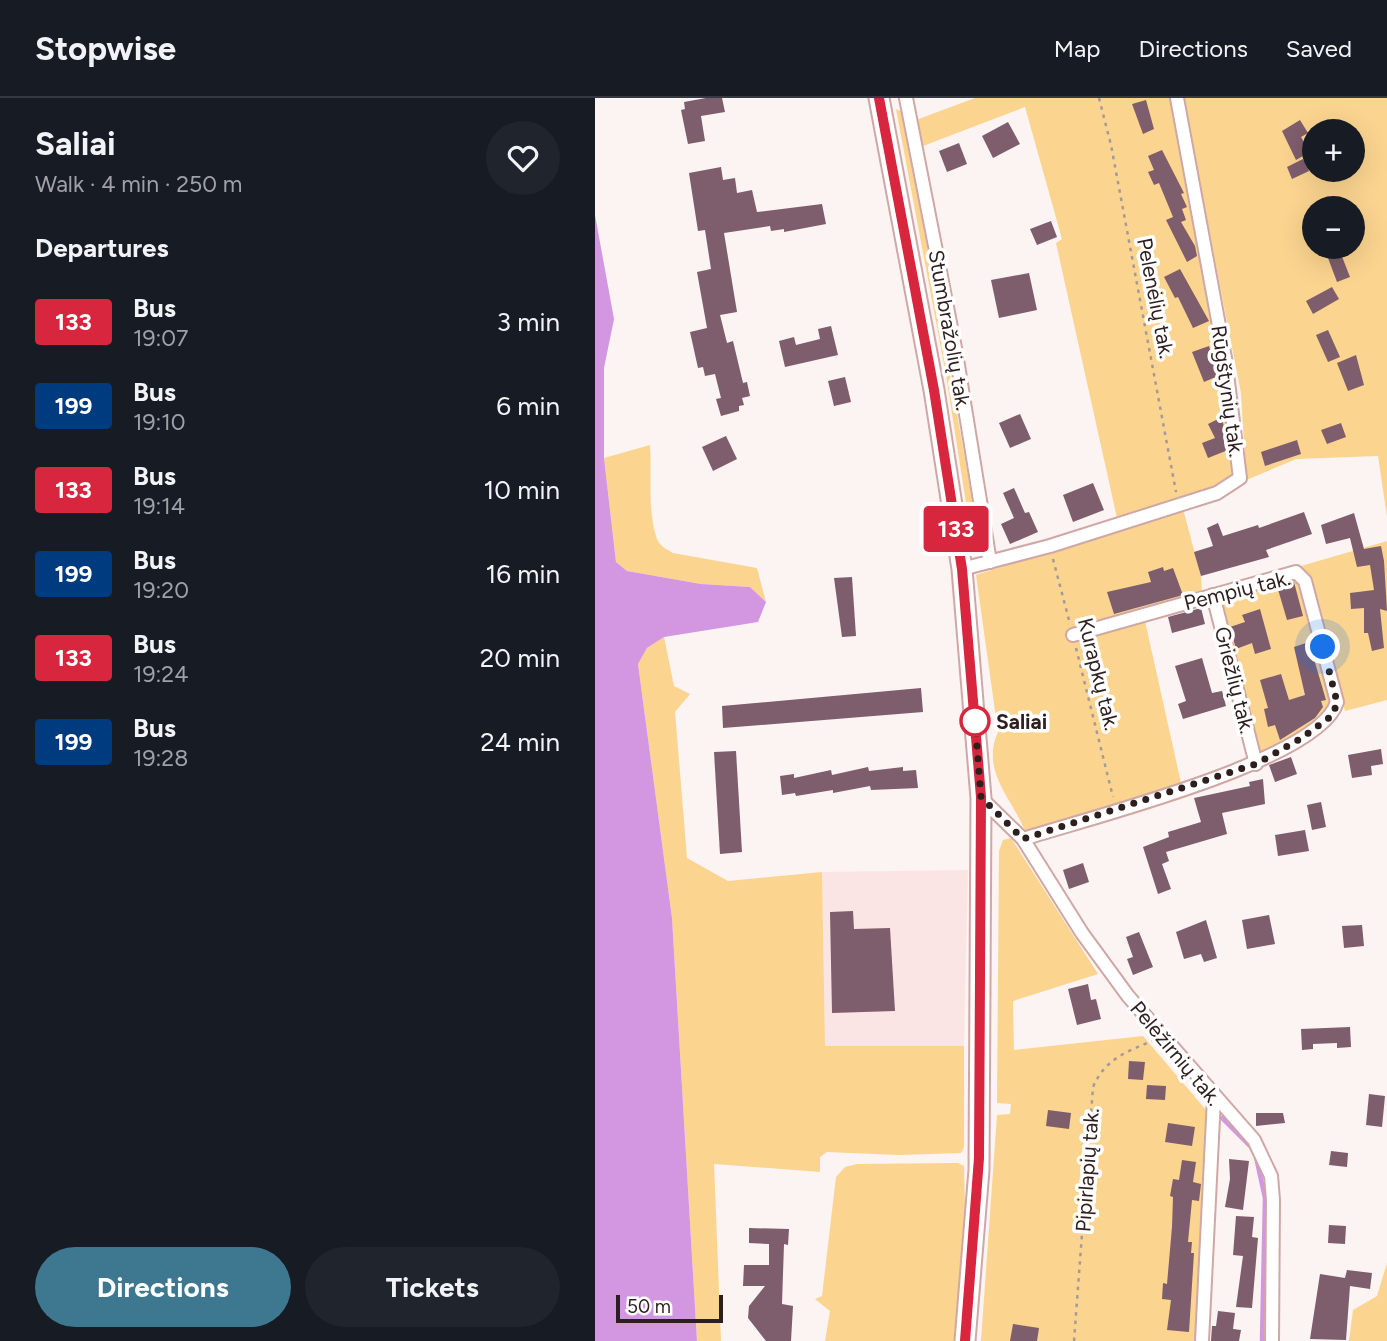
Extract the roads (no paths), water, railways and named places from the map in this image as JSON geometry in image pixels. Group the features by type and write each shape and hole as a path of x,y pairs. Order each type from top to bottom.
{"main road":[{"path":"879,98 934,390 962,569 981,797 979,1158 965,1341"}],"street":[{"name":"Stumbražolių tak.","path":"906,98 956,353 990,562"},
{"name":"Rūgštynių tak.","path":"962,569 1050,546 1217,493 1240,478 1225,358 1177,98"},
{"name":"Pempių tak.","path":"1023,839 1256,764 1300,739 1333,715 1337,702 1305,581 1296,572 1073,635"},
{"name":"Griežlių tak.","path":"1213,595 1256,764"},
{"name":"Pelėžirnių tak.","path":"981,797 1023,839 1090,944 1161,1037 1254,1140 1271,1176 1272,1341"},
{"path":"1202,1341 1214,1098"}],"waterway":[{"path":"1222,1118 1253,1149"},
{"path":"1256,1157 1265,1198 1262,1341"}],"place":[{"name":"Saliai","path":"975,721"}]}
